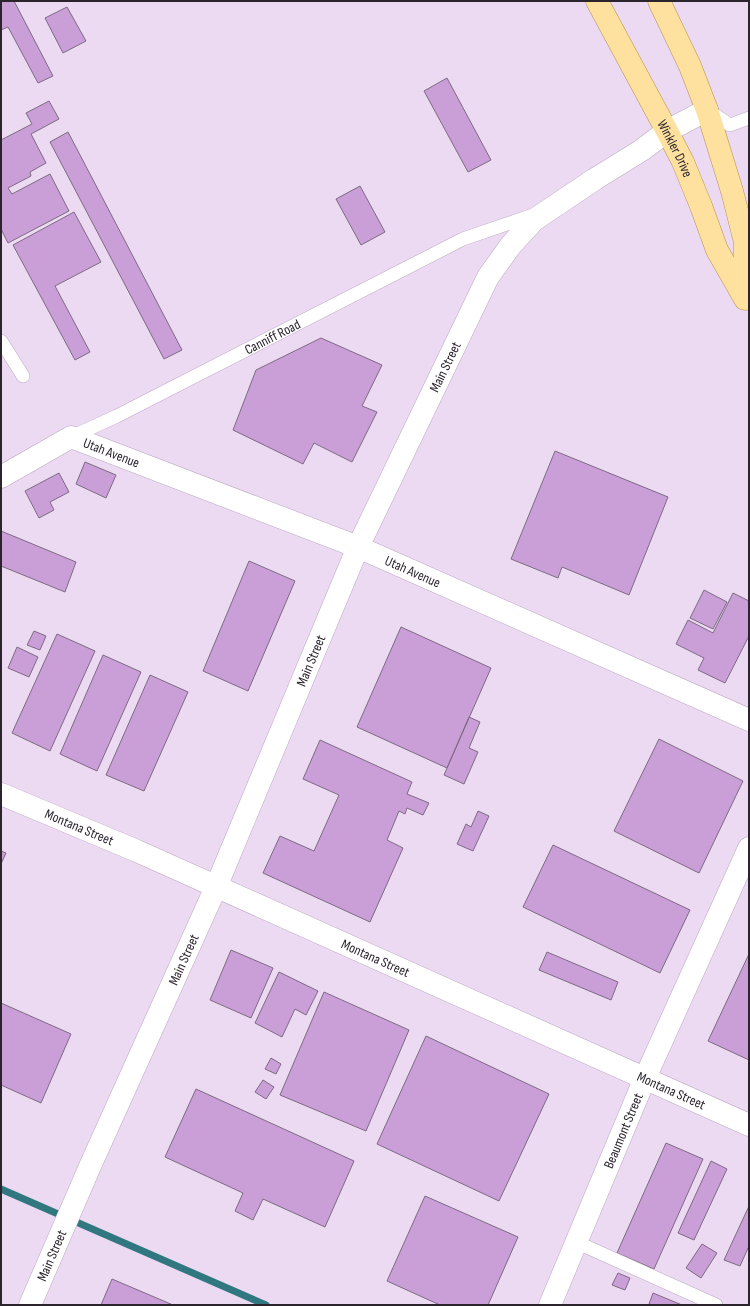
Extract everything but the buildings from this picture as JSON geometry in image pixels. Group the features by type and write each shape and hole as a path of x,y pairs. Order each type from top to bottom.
{"main road":[{"name":"Winkler Drive","path":"597,1 683,162 717,250 747,307"},
{"name":"Winkler Drive","path":"659,1 690,66 707,110 732,191 745,242 747,307"}],"street":[{"name":"Main Street","path":"30,1305 79,1191 216,887 358,547 488,277 511,244 534,220 595,179 642,150 667,131 707,110"},
{"name":"Canniff Road","path":"1,477 71,437"},
{"name":"Utah Avenue","path":"71,437 358,547 749,720"},
{"name":"Montana Street","path":"1,794 137,851 749,1124"},
{"name":"Beaumont Street","path":"550,1305 645,1078 749,848"}],"lane":[{"path":"707,110 730,125 749,118"},
{"name":"Canniff Road","path":"71,437 117,416 463,239 550,209"},
{"path":"1,341 23,376"},
{"path":"576,1242 716,1305"}],"waterway":[{"path":"1,1189 266,1305"}]}
